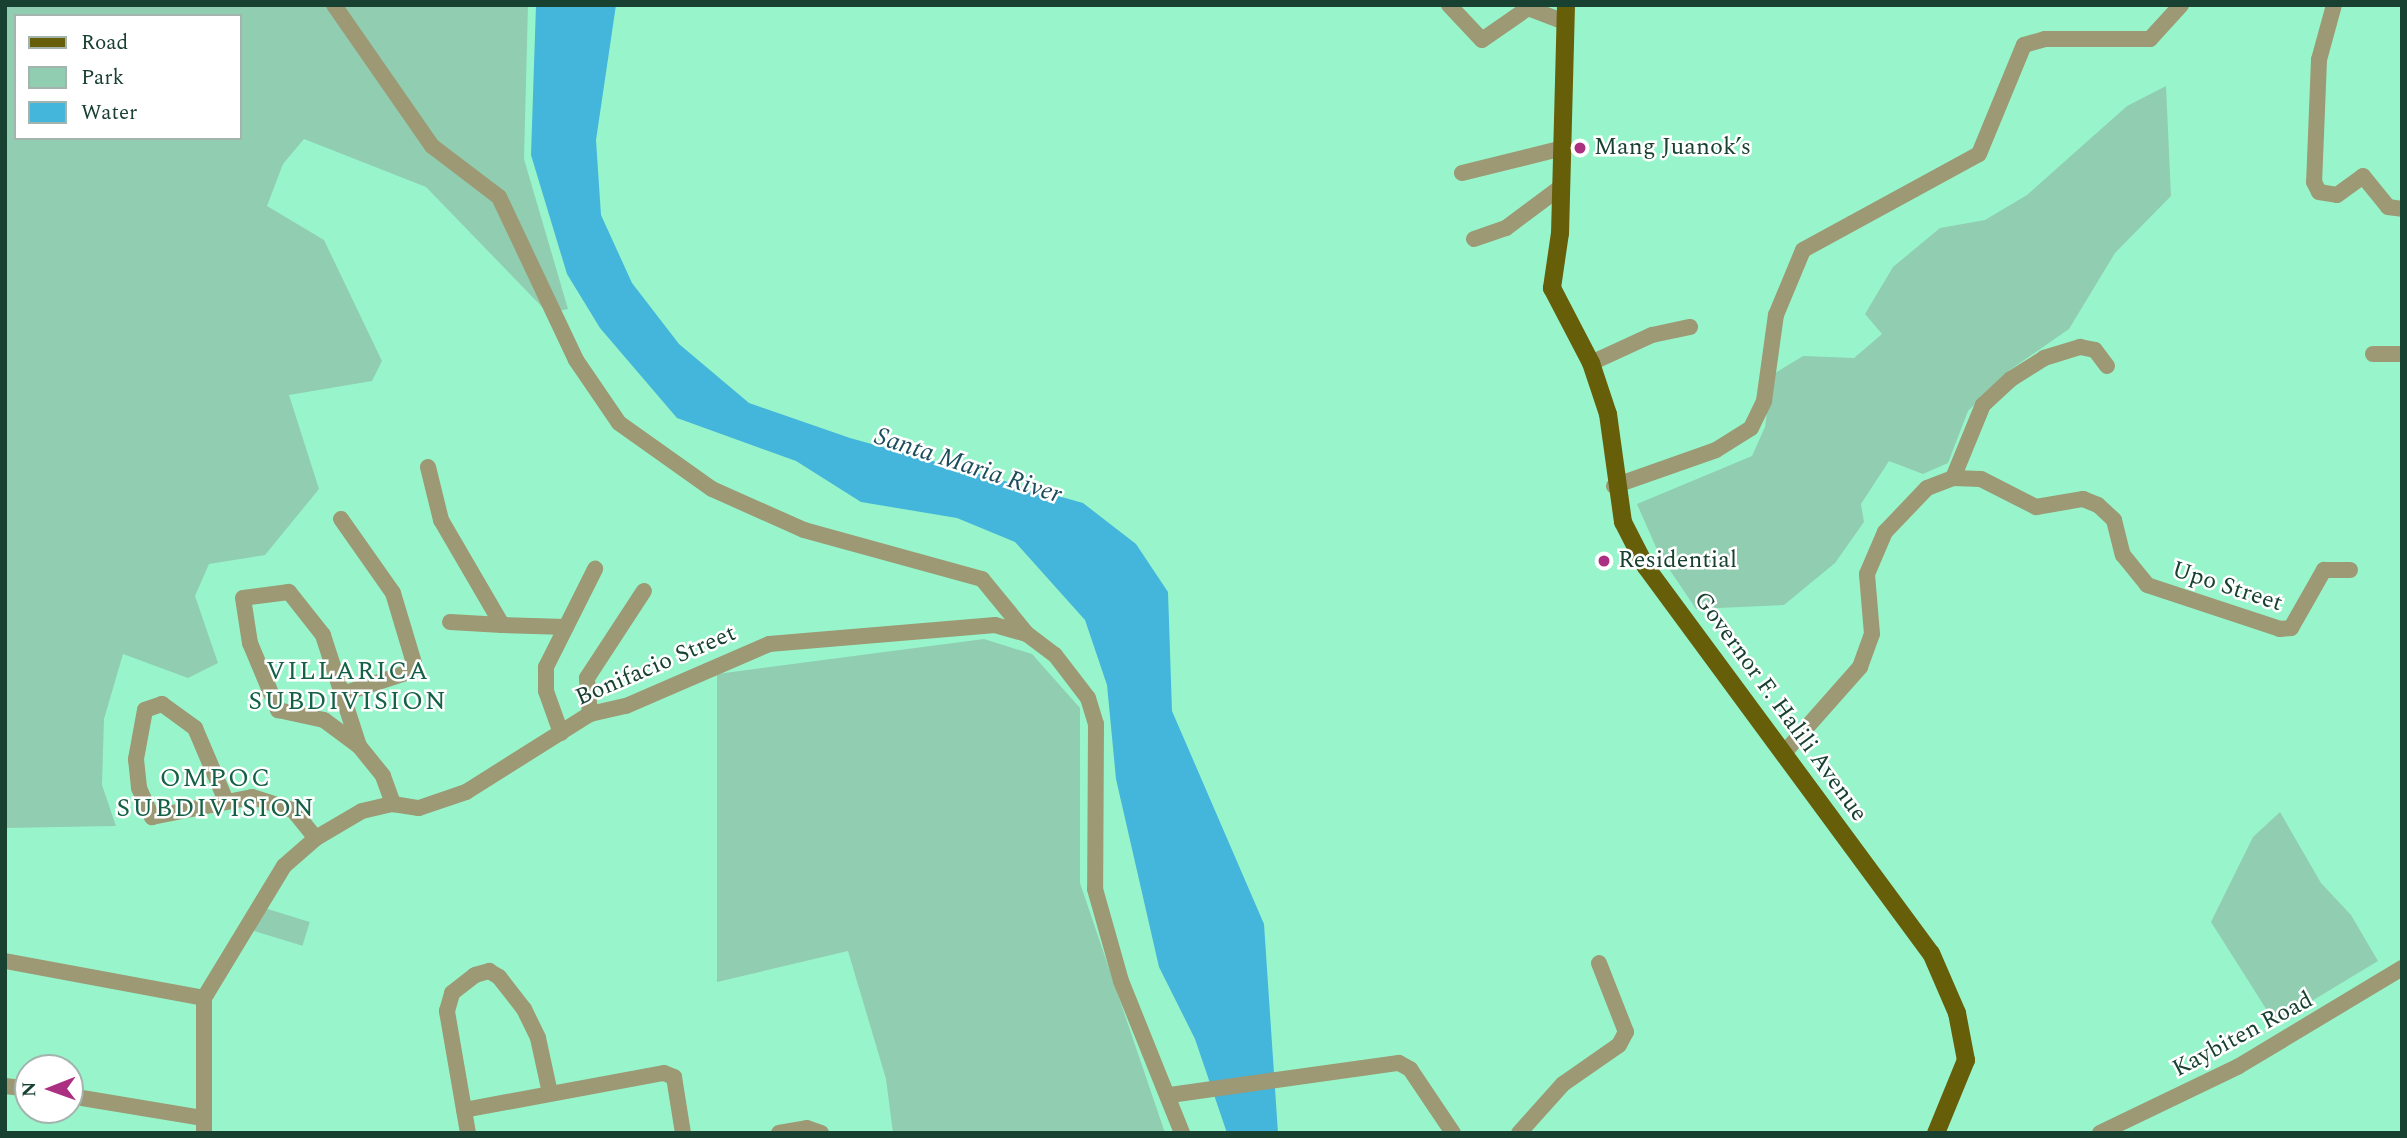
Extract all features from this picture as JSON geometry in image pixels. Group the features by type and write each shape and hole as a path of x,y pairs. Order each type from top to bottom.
{"main road":[{"name":"Governor F. Halili Avenue","path":"1565,13 1563,149 1552,288 1591,363 1608,414 1614,486 1623,522 1646,566 1931,953 1948,987 1966,1060 1936,1133"}],"street":[{"path":"334,5 432,146 499,197 576,360 619,423 712,489 804,530 982,579 1027,634 1072,670 1097,724 1095,889 1121,981 1170,1095 1182,1133"},
{"path":"1449,5 1482,40 1528,8 1565,13"},
{"path":"1614,486 1716,450 1751,428 1765,401 1776,315 1803,250 1979,154 2024,45 2045,39 2150,39 2181,5"},
{"path":"2334,5 2319,60 2314,182 2319,192 2337,195 2363,176 2388,207 2402,209"},
{"path":"1462,173 1563,149"},
{"path":"1474,239 1506,228 1561,187"},
{"path":"1591,363 1652,335 1690,327"},
{"path":"1784,753 1860,667 1872,634 1867,574 1885,532 1927,488 1953,478 1983,405 2011,379 2044,358 2080,347 2095,350 2107,366"},
{"path":"2373,354 2402,354"},
{"path":"428,467 441,520 502,625"},
{"name":"Upo Street","path":"1953,478 1981,479 2036,507 2083,499 2098,505 2113,520 2123,555 2147,585 2280,629 2291,628 2324,570 2350,570"},
{"path":"341,519 393,593 414,663 406,673 345,693"},
{"path":"561,733 545,676 566,627 596,569"},
{"path":"590,714 587,678 643,591"},
{"path":"359,746 345,693 323,635 289,592 243,598 250,643 278,710 316,717 359,746 383,776 393,804"},
{"path":"450,622 566,627"},
{"name":"Bonifacio Street","path":"204,998 284,866 316,838 362,811 393,804 419,808 466,792 590,714 626,706 769,644 995,625 1027,634"},
{"path":"226,801 195,728 162,704 145,710 136,759 147,813 159,817 226,801 272,801 293,810 316,838"},
{"path":"5,961 204,998 204,1125 84,1099"},
{"path":"1519,1133 1563,1084 1619,1045 1626,1032 1599,963"},
{"name":"Kaybiten Road","path":"2100,1133 2239,1066 2402,968"},
{"path":"468,1133 447,1010 452,993 468,980 489,971 523,1009 538,1038 550,1093"},
{"path":"1170,1095 1384,1062 1410,1069 1453,1133"},
{"path":"464,1110 670,1074 683,1133"},
{"path":"779,1133 807,1128 821,1133"}],"green space":[{"path":"5,5 528,5 524,159 568,309 548,313 426,187 304,139 283,164 267,206 324,240 382,361 372,381 289,395 319,489 265,555 209,564 195,596 218,663 188,678 123,654 104,719 102,785 116,826 5,828"},
{"path":"2166,86 2171,196 2115,253 2069,329 2007,372 1968,411 1948,463 1923,474 1889,461 1861,504 1864,522 1835,563 1784,605 1696,609 1659,554 1637,504 1752,456 1765,427 1772,375 1803,356 1854,358 1882,334 1865,314 1893,267 1940,228 1985,220 2027,195 2127,106"},
{"path":"984,639 1032,654 1080,708 1080,883 1165,1133 893,1133 886,1079 848,951 717,982 717,674"},
{"path":"2280,812 2321,883 2351,915 2378,961 2275,1023 2211,922 2253,837"},
{"path":"261,907 310,922 302,946 254,931"}],"water":[{"path":"536,5 616,5 596,140 601,215 632,283 679,344 749,403 850,438 1083,503 1136,544 1168,592 1172,711 1264,924 1278,1133 1227,1133 1195,1039 1159,967 1116,779 1107,685 1085,620 1015,542 957,518 861,502 796,461 677,418 600,328 567,274 531,155"}],"place":[{"name":"Mang Juanok’s","path":"1580,148"},
{"name":"Residential","path":"1604,561"}],"district":[{"name":"VILLARICA SUBDIVISION","path":"348,687"},
{"name":"OMPOC SUBDIVISION","path":"216,794"}],"water label":[{"name":"Santa Maria River","path":"968,466"}]}
